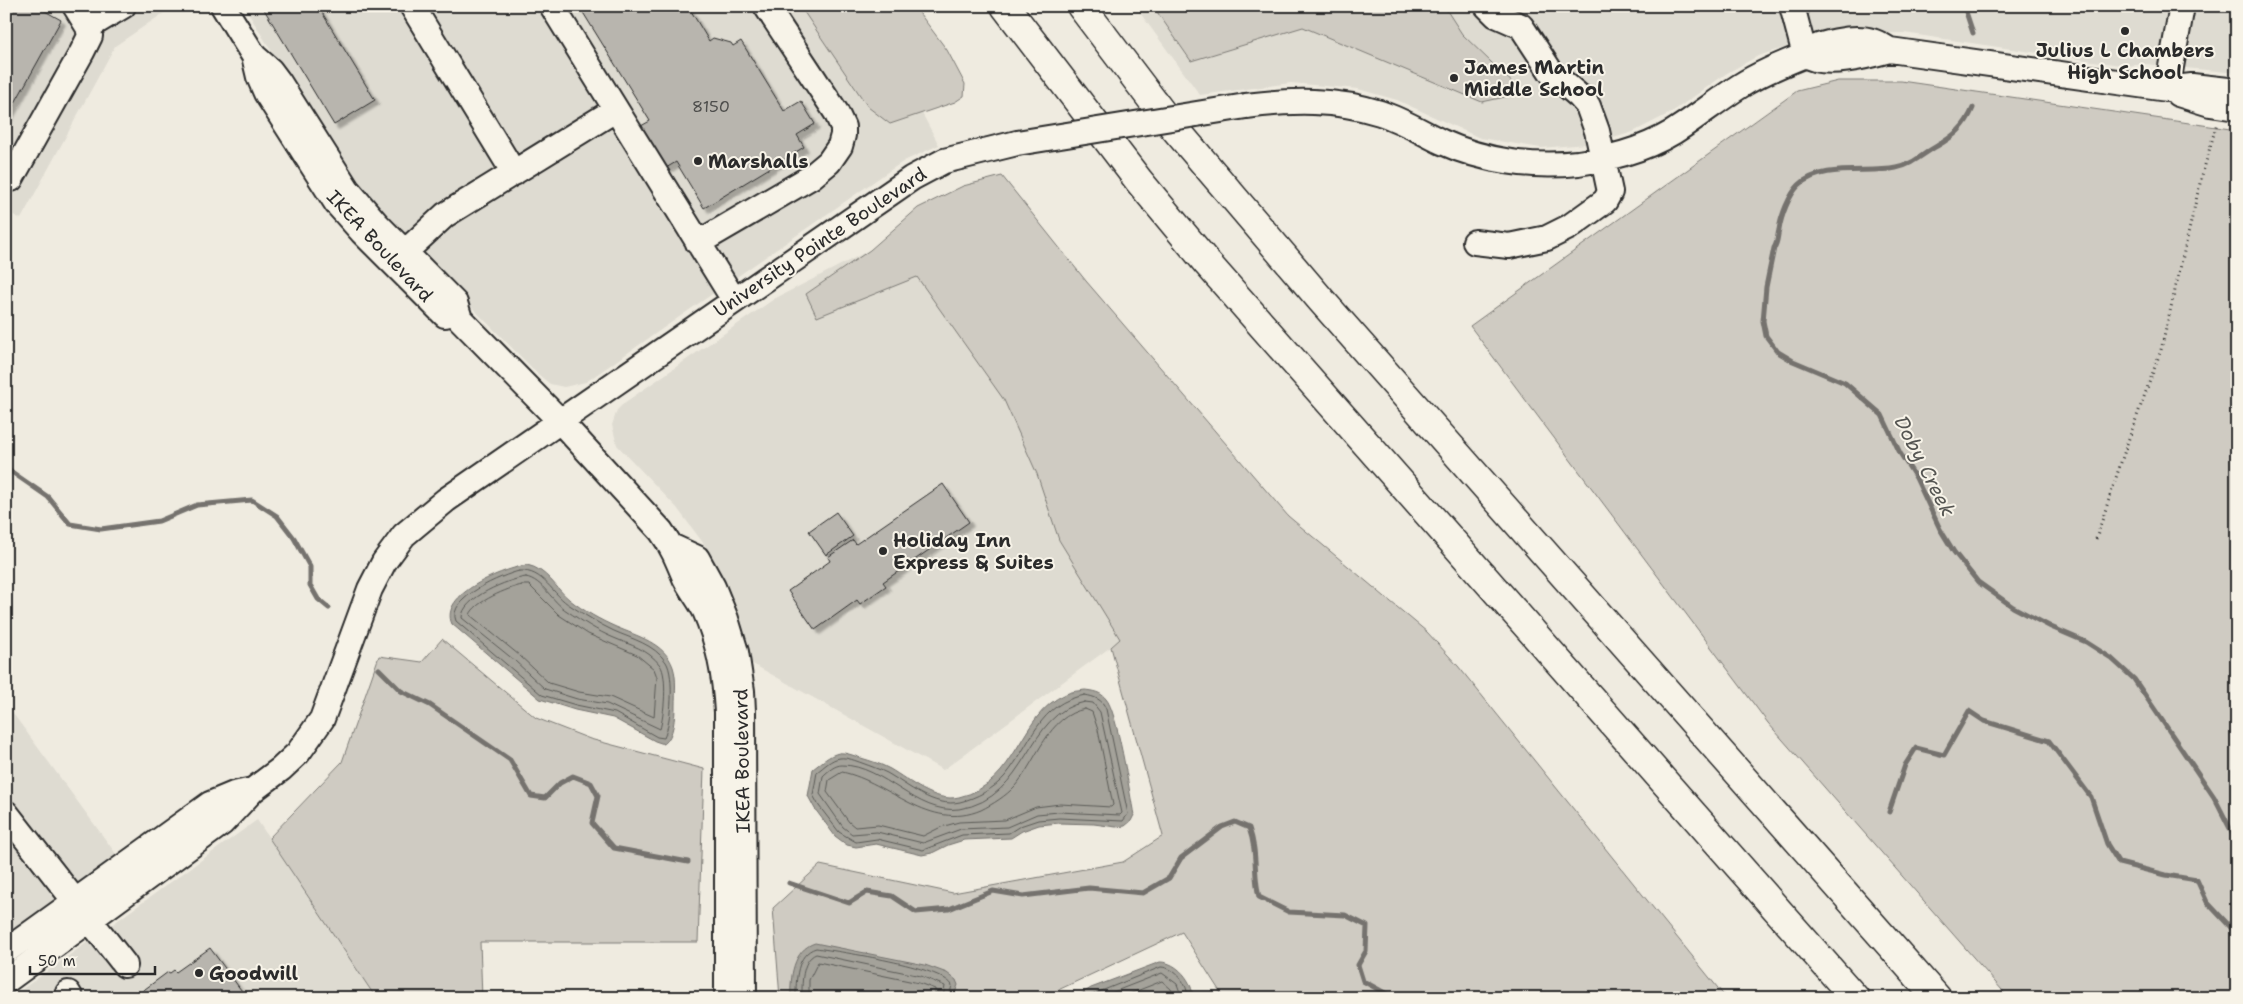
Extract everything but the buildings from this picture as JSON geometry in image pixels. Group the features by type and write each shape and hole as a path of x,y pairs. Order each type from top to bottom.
{"highway":[{"path":"1005,6 1139,181 1207,263 1855,998"},
{"path":"1081,6 1165,117 1320,300 1937,998"}],"street":[{"path":"6,176 11,179 90,36 88,27 75,6"},
{"path":"88,27 123,6"},
{"name":"IKEA Boulevard","path":"223,6 254,56 270,70 279,82 347,189 455,303 460,319 560,421 661,531 673,548 686,580 706,614 719,652 724,677 727,712 727,998"},
{"path":"412,6 514,173"},
{"path":"552,6 734,300"},
{"path":"698,244 811,177 834,155 843,135 843,127 836,112 766,6"},
{"path":"1792,6 1805,56 1820,61 1831,61 1890,50 2167,89 2189,98 2232,101"},
{"path":"2167,89 2182,6"},
{"path":"1474,242 1509,246 1528,244 1547,238 1569,227 1609,196 1597,131 1588,106 1551,72 1521,26 1501,10"},
{"name":"IKEA Boulevard","path":"254,56 259,77 266,93 337,204 362,232 444,314 460,319"},
{"name":"University Pointe Boulevard","path":"6,981 222,823 252,790 290,761 317,728 332,696 376,576 399,542 420,520 446,500 912,178 944,161 1017,143 1246,106 1305,101 1350,105 1394,118 1464,151 1510,162 1556,164 1603,158 1635,150 1671,133 1740,86 1762,74 1805,56"},
{"path":"405,252 445,215 616,110"},
{"name":"IKEA Boulevard","path":"673,548 697,558 713,587 730,633 740,672 743,711 744,998"},
{"name":"University Pointe Boulevard","path":"6,951 210,804 234,794 252,790"},
{"path":"6,813 125,965"}],"path":[{"path":"2096,539 2161,350 2199,188 2232,101"}],"shaded area":[{"path":"6,6 174,6 115,46 21,219 6,211"},
{"path":"244,6 859,6 895,63 939,145 904,161 889,171 586,382 564,387 550,384 539,375 375,210 339,163"},
{"path":"800,6 914,6 947,50 965,84 964,96 955,102 890,124 868,107"},
{"name":"James Martin Middle School","path":"1135,6 2237,6 2237,73 2145,64 2127,66 1904,33 1828,34 1758,56 1727,73 1672,112 1633,132 1597,143 1541,148 1480,138 1397,100 1358,89 1291,83 1200,95"},
{"path":"1153,6 1444,6 1462,34 1523,93 1482,102 1303,27 1191,61"},
{"path":"1838,81 1901,81 2237,130 2237,998 2009,998 1768,723 1470,326 1797,91"},
{"path":"1002,176 1086,281 1288,517 943,770 751,663 730,592 707,548 677,508 617,445 612,425 617,410 624,403 774,299 870,250 918,208 963,186"},
{"path":"1002,176 1086,281 1288,516 1427,632 1458,666 1726,998 1224,998 1182,932 1041,998 780,998 773,908 820,865 953,893 1123,862 1163,836 1111,647 1120,639 1059,540 1037,474 1004,400 917,277 817,317 806,294 870,250 918,208 963,186"},
{"path":"442,639 536,718 590,739 704,769 698,942 480,942 482,998 376,998 269,838 342,762 379,656 422,662"},
{"path":"6,704 119,858 6,940"},
{"path":"257,820 376,998 10,998"}],"water":[{"path":"527,565 540,570 570,600 592,615 649,641 664,652 673,667 676,686 675,715 672,731 664,744 613,718 575,710 540,699 452,624 450,613 455,603 464,593 490,577"},
{"path":"1085,690 1097,692 1106,699 1114,719 1123,754 1134,815 1125,826 1059,823 1039,825 1022,831 1011,838 964,840 922,855 876,844 856,847 847,845 835,836 808,796 813,769 828,757 841,753 853,755 890,769 932,794 950,798 959,797 979,789 995,778 1007,764 1037,717 1050,704 1068,693"},
{"path":"815,943 925,965 947,973 956,980 958,985 953,998 791,998 792,973 797,958"},
{"path":"1160,962 1172,965 1183,974 1190,985 1193,998 1075,998 1091,988"}],"waterway":[{"name":"Doby Creek","path":"1964,6 1973,33"},
{"name":"Doby Creek","path":"1973,108 1963,126 1954,135 1907,164 1885,170 1846,170 1820,174 1809,178 1799,185 1786,206 1774,248 1766,287 1763,321 1766,336 1778,352 1793,361 1845,383 1882,415 1900,453 1916,478 1940,529 1954,552 1978,582 2013,607 2051,627 2086,642 2111,658 2134,679 2214,797 2237,842"},
{"path":"6,468 48,497 70,524 101,529 159,521 197,505 252,500 277,516 294,538 310,567 310,585 318,599 329,608"},
{"path":"379,669 401,691 430,705 510,760 531,796 545,798 560,783 573,776 591,783 598,796 592,823 614,848 688,862"},
{"path":"1889,812 1905,765 1916,748 1944,755 1969,711 1984,721 2049,741 2091,797 2107,844 2119,863 2166,875 2197,880 2207,902 2237,934"},
{"path":"789,883 849,903 867,892 892,896 916,912 949,909 993,891 1023,896 1089,888 1143,893 1169,878 1181,858 1222,827 1235,822 1249,828 1252,837 1259,897 1289,912 1345,915 1367,926 1366,951 1358,965 1363,981 1394,998"}],"place":[{"name":"Julius L Chambers High School","path":"2125,31"},
{"name":"James Martin Middle School","path":"1454,78"},
{"name":"Marshalls","path":"698,161"},
{"name":"Holiday Inn Express & Suites","path":"883,551"},
{"name":"Goodwill","path":"199,973"}]}
